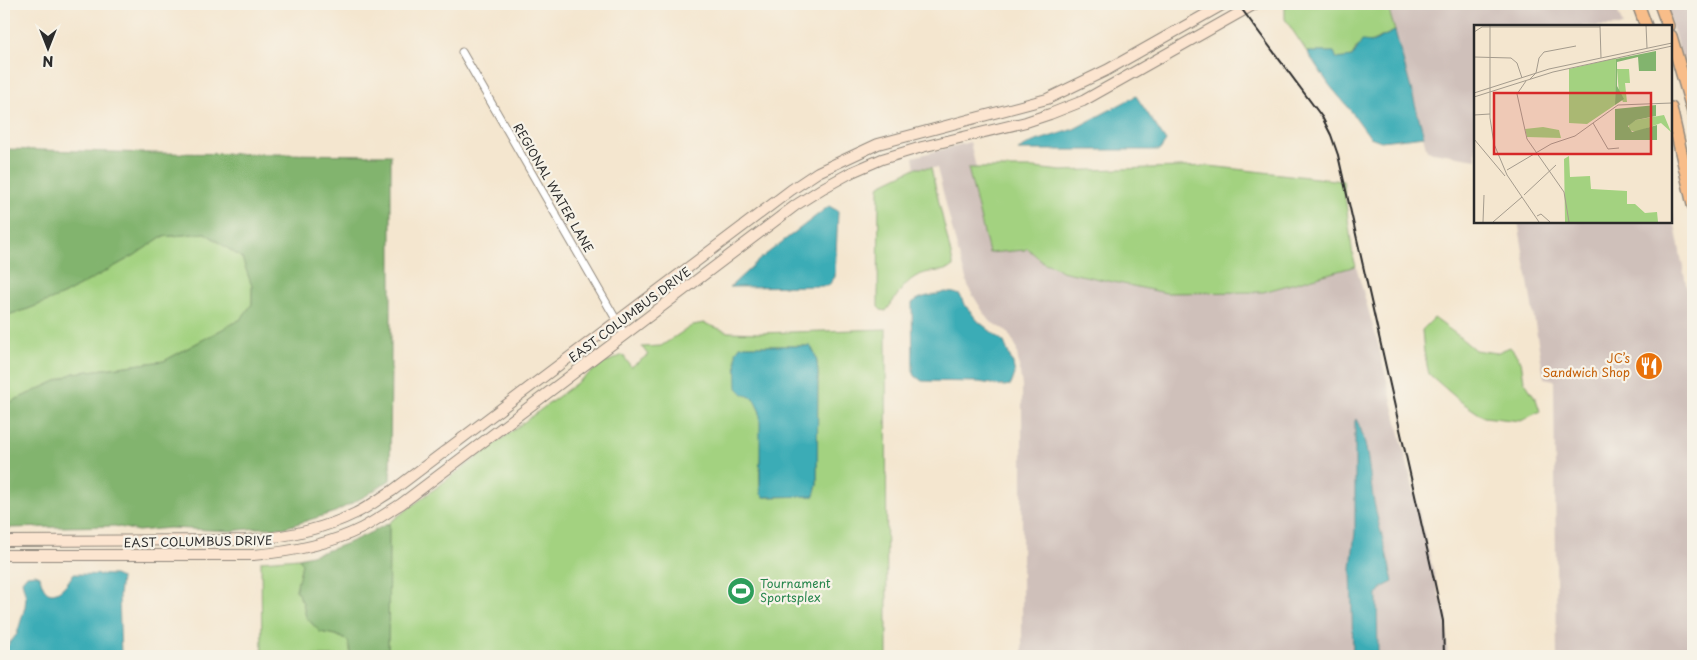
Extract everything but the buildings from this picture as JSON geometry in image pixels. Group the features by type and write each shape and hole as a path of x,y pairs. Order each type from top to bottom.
{"main road":[{"path":"1638,4 1646,24 1666,21 1660,4"},
{"path":"1672,39 1693,112"},
{"path":"1672,112 1693,205"}],"street":[{"name":"EAST COLUMBUS DRIVE","path":"4,541 248,540 303,532 327,525 356,513 392,491 791,190 818,172 878,144 1023,107 1047,99 1107,70 1224,4"},
{"name":"EAST COLUMBUS DRIVE","path":"4,555 248,555 278,553 306,548 361,528 401,504 796,205 823,188 852,172 882,159 1026,122 1083,101 1255,4"},
{"name":"REGIONAL WATER LANE","path":"462,52 624,335"},
{"path":"936,128 941,143"}],"shaded area":[{"path":"1387,4 1615,4 1623,25 1474,25 1474,159 1427,151"},
{"path":"1665,4 1693,4 1693,95 1672,25"},
{"path":"970,142 976,168 968,169 989,253 1027,247 1044,263 1054,266 1061,271 1263,292 1356,266 1378,344 1439,594 1447,616 1447,656 1378,656 1377,595 1383,587 1393,582 1374,502 1360,424 1355,477 1355,532 1351,568 1353,656 1022,656 1022,386 1016,346 1007,331 989,321 969,289 937,168 915,168 913,157"},
{"path":"1672,208 1691,311 1693,332 1693,656 1557,656 1554,380 1544,378 1518,222 1672,222"}],"green space":[{"path":"1288,4 1387,4 1395,31 1356,48 1352,57 1337,59 1334,52 1307,52 1285,19 1285,6"},
{"path":"4,149 151,153 391,155 390,480 335,512 283,528 231,531 169,528 138,531 115,526 4,528 4,405 74,373 164,361 241,319 252,304 252,286 242,258 205,233 161,237 135,255 63,295 4,316"},
{"path":"1209,166 1343,181 1356,266 1263,292 1166,293 1061,271 1054,266 1044,263 1027,248 1025,250 989,253 968,168 1034,168 1061,171"},
{"path":"915,168 931,168 953,267 916,276 902,289 886,311 881,310 878,307 879,189 880,185"},
{"path":"205,233 242,258 252,286 252,304 241,319 164,361 74,373 4,405 4,316 63,295 135,255 161,237"},
{"path":"1434,318 1475,350 1496,353 1510,347 1521,361 1524,381 1536,399 1540,411 1521,421 1484,417 1460,401 1429,374 1422,330"},
{"path":"704,323 728,332 760,333 886,329 887,656 388,656 389,523 602,364 623,355 631,367 648,355 642,347 661,346 693,325","holes":["740,346 809,346 815,355 818,373 817,485 814,496 764,497 761,494 759,474 762,433 760,413 739,371 737,354"]},
{"path":"389,523 388,656 351,656 348,641 336,635 320,632 306,617 303,603 296,590 302,564 299,558 346,544"},
{"path":"299,558 302,564 296,590 303,603 306,617 320,632 336,635 349,641 351,656 262,656 261,561"}],"water":[{"path":"1395,31 1424,136 1381,141 1370,137 1330,86 1307,52 1334,52 1337,59 1352,57 1362,41 1372,42"},
{"path":"1136,96 1166,141 1160,150 1018,150 1033,142 1074,129"},
{"path":"829,206 838,211 835,277 828,286 730,287 760,259"},
{"path":"945,292 960,295 964,304 978,321 1004,342 1015,374 1011,385 1004,386 979,382 922,381 915,376 913,371 912,303 923,297"},
{"path":"740,346 810,346 814,352 818,373 817,485 814,496 764,497 761,494 760,412 753,398 743,394 737,388 736,352"},
{"path":"1356,419 1364,438 1378,522 1393,582 1383,587 1377,595 1378,656 1353,656 1351,568 1355,532"},
{"path":"35,574 40,576 42,585 50,593 55,593 64,586 73,574 114,575 121,578 119,596 121,656 4,656 4,650 17,634 25,607 26,597 22,581 27,575"}],"railway":[{"path":"1238,4 1322,117 1338,155 1443,621 1444,656"}],"place":[{"name":"JC’s Sandwich Shop","path":"1649,366"},
{"name":"Tournament Sportsplex","path":"741,591"}]}
